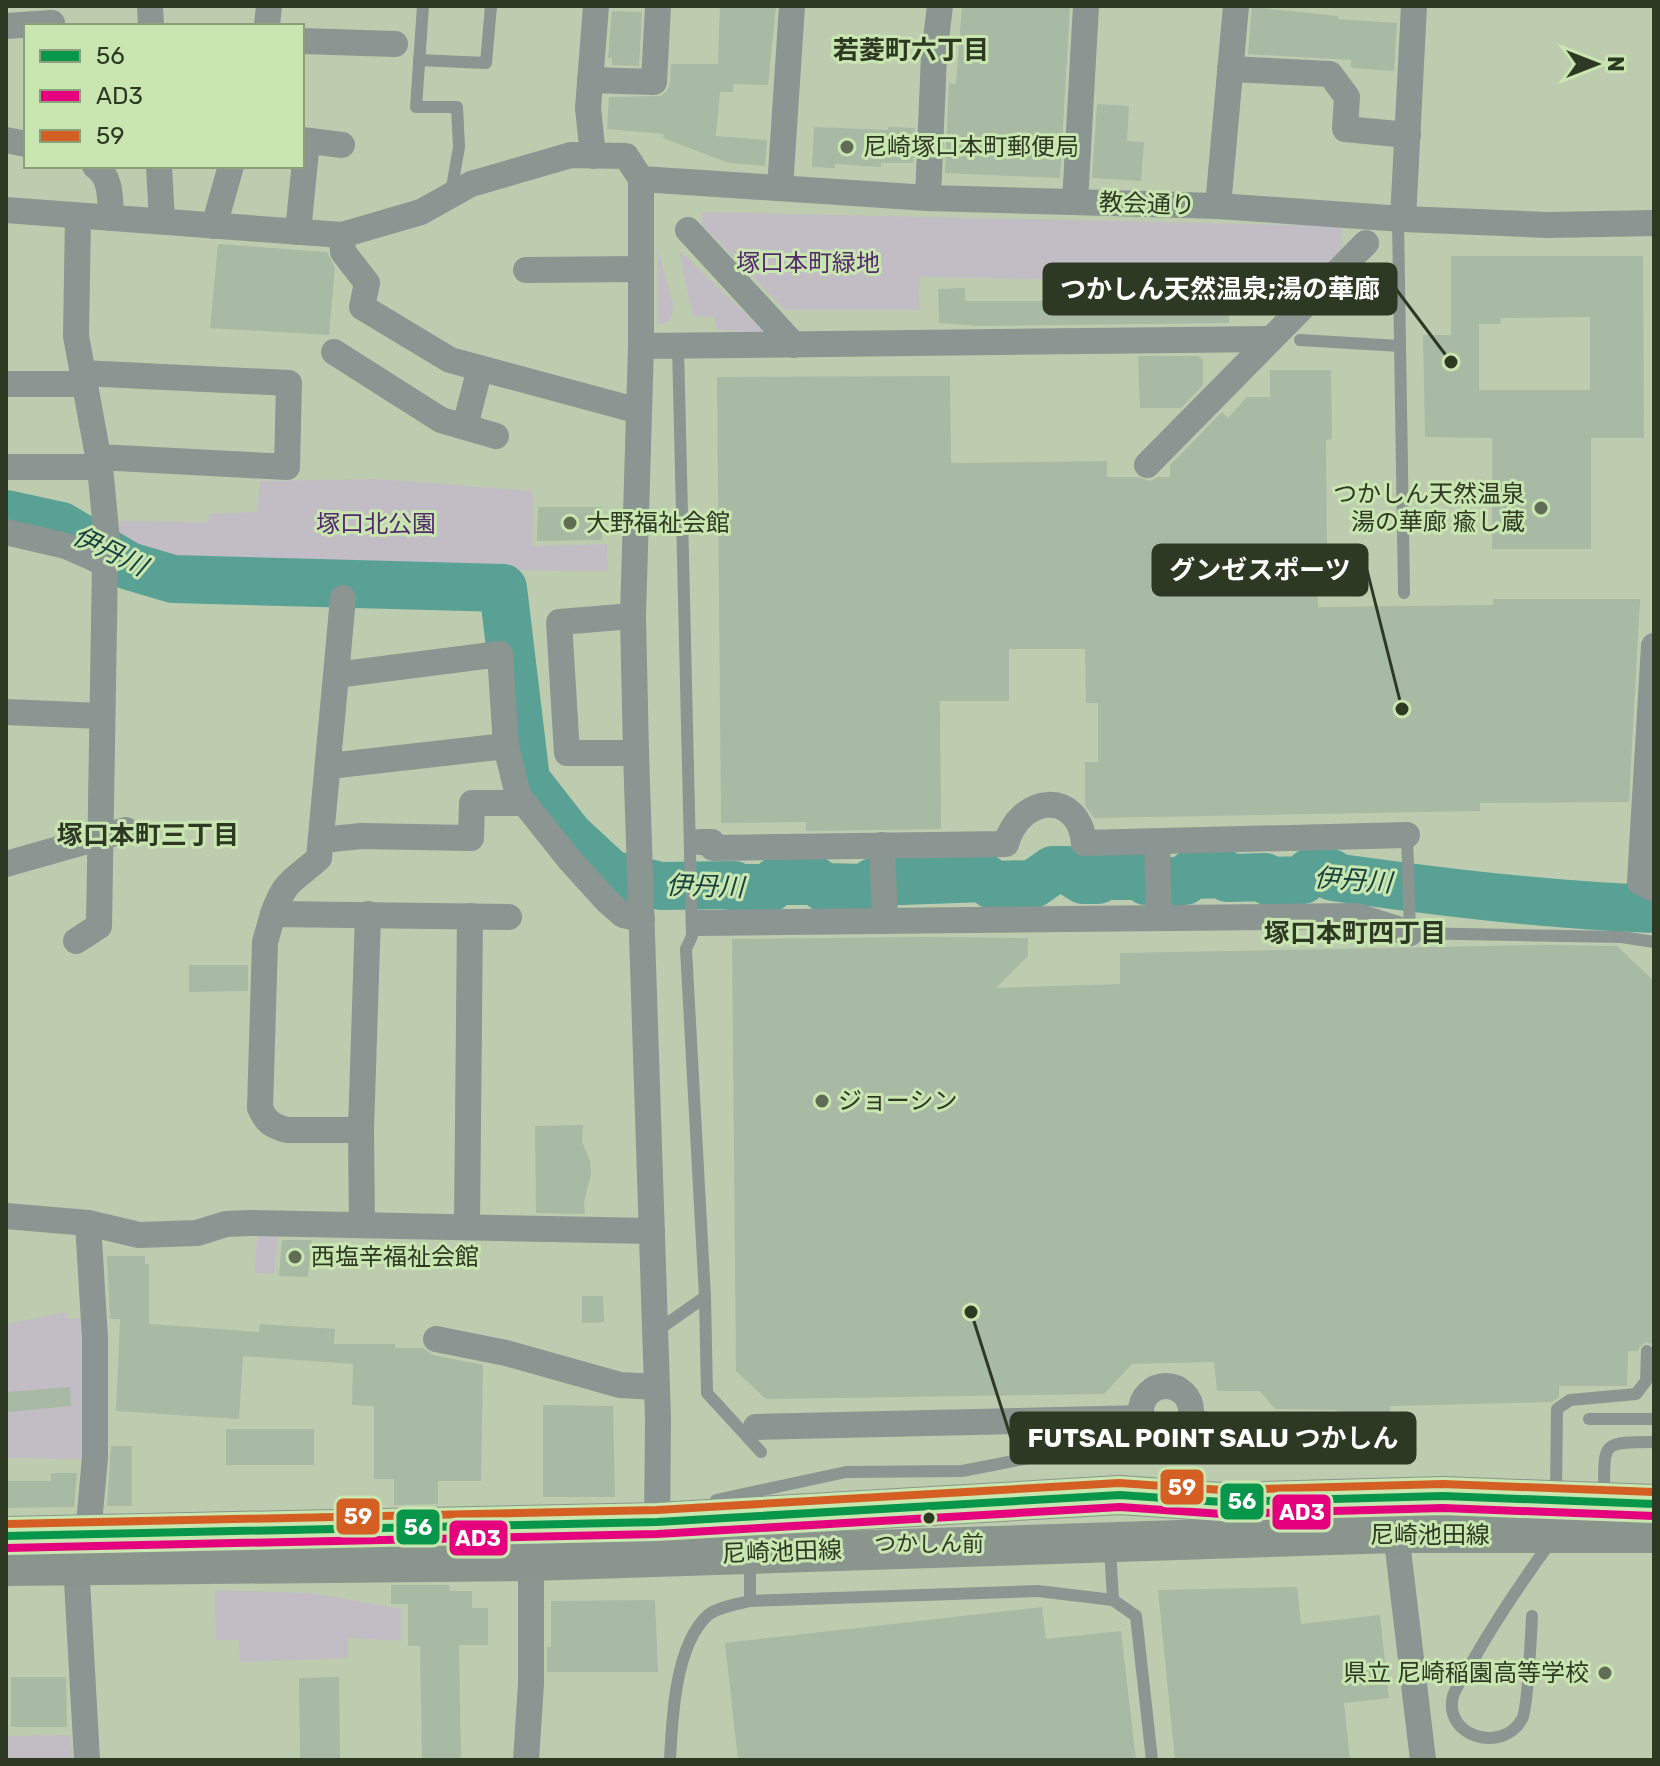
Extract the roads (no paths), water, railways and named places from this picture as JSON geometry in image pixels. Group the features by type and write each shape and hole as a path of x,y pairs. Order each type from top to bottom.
{"main road":[{"name":"尼崎池田線","path":"6,1536 82,1549 531,1544 657,1539 1120,1495 1397,1515"},
{"name":"尼崎池田線","path":"657,1539 750,1553 1110,1541 1397,1515 1443,1496 1654,1533"},
{"name":"尼崎池田線","path":"1556,1518 1604,1504 1654,1504"},
{"name":"尼崎池田線","path":"6,1566 82,1549"}],"street":[{"path":"593,156 588,108 596,6"},
{"path":"590,80 654,82 658,6"},
{"path":"780,188 792,6"},
{"path":"928,198 934,55 940,6"},
{"path":"1075,202 1086,6"},
{"path":"1218,206 1236,6"},
{"path":"1400,219 1408,135 1414,6"},
{"path":"6,26 51,18"},
{"path":"304,41 395,44"},
{"path":"1230,69 1330,74 1347,97 1345,129 1408,135"},
{"path":"305,141 342,145"},
{"path":"6,210 342,235 421,212 471,184 571,155 626,156 641,179 641,346 633,616 658,1418 657,1539"},
{"path":"99,168 108,180 111,218"},
{"path":"159,168 162,221"},
{"path":"214,226 230,168"},
{"path":"298,232 303,168"},
{"name":"教会通り","path":"641,179 928,198 1218,206 1400,219 1548,225 1654,223"},
{"path":"76,941 99,926 106,552 99,462 76,336 78,216"},
{"path":"688,230 794,345"},
{"path":"342,235 343,252 367,283 362,307 450,360 639,411"},
{"path":"1147,465 1366,243"},
{"path":"526,270 641,269"},
{"path":"641,346 1271,339"},
{"path":"334,352 441,420 496,436"},
{"path":"465,426 480,368"},
{"path":"6,384 84,379 289,383 287,467 99,462 6,467"},
{"path":"6,532 106,552"},
{"path":"343,598 319,858 293,876 281,892 265,942 260,1108 265,1120 287,1130 361,1130"},
{"path":"633,616 559,622 567,753 636,753"},
{"path":"1647,885 1654,646"},
{"path":"336,675 500,654 506,746 518,795 607,901 623,915 642,911"},
{"path":"6,712 101,716"},
{"path":"329,766 506,746"},
{"path":"322,840 361,836 471,838 472,803 524,803"},
{"path":"695,852 712,842 713,848 1006,844 1009,832 1021,815 1028,809 1047,805 1059,807 1073,816 1083,832 1084,843 1407,835"},
{"path":"6,864 126,830"},
{"path":"1157,842 1159,918"},
{"path":"882,845 885,921"},
{"path":"273,914 509,917"},
{"path":"362,1223 361,1130 368,914"},
{"path":"695,915 885,921 1356,916 1410,923"},
{"path":"467,1226 470,916"},
{"path":"6,1216 88,1223 139,1235 197,1233 226,1224 362,1223 652,1231"},
{"path":"87,1760 82,1549 96,1407 88,1223"},
{"path":"436,1339 506,1353 620,1385 656,1387"},
{"path":"1169,1386 1186,1396 1190,1404 1190,1419 1177,1433 1164,1435 1152,1431 1143,1418 1143,1402 1156,1388 1169,1386"},
{"path":"759,1439 1143,1418"},
{"path":"1190,1419 1221,1432 1258,1425 1335,1426"},
{"path":"1397,1515 1423,1760"},
{"path":"526,1760 531,1684 531,1544"}],"lane":[{"path":"423,6 416,107 457,107 459,147 450,195"},
{"path":"419,60 486,63 491,6"},
{"path":"1400,219 1404,593"},
{"path":"1300,340 1400,346"},
{"path":"678,346 695,852 695,915 692,936 686,949 705,1297 707,1393 759,1439"},
{"path":"1407,835 1410,923 1622,937 1654,942"},
{"path":"654,1332 705,1297"},
{"path":"1532,1616 1523,1718 1511,1732 1497,1739 1479,1738 1462,1729 1453,1713 1453,1696 1556,1518 1557,1409 1570,1400 1636,1394 1646,1381 1647,1351"},
{"path":"1589,1419 1654,1419"},
{"path":"1604,1504 1605,1455 1610,1446 1617,1442 1654,1442"},
{"path":"657,1539 706,1502 846,1472 962,1471 1034,1457"},
{"path":"1110,1541 1113,1600"},
{"path":"750,1553 750,1601"},
{"path":"670,1760 674,1713 690,1638 710,1613 750,1601 1038,1591 1113,1600 1136,1616 1152,1760"}],"waterway":[{"name":"伊丹川","path":"6,514 61,526 129,566 173,579 503,588 526,780 569,835 611,874 661,886 770,888 776,881 816,881 823,887 867,888 873,882 985,878 992,885 1033,884 1053,870 1067,870 1083,880 1098,880 1102,876 1142,876 1146,881 1185,881 1190,875 1225,874 1228,878 1303,880 1309,873 1331,873 1333,877 1493,897 1654,909"}],"place":[{"name":"尼崎塚口本町郵便局","path":"847,147"},
{"name":"つかしん天然温泉;湯の華廊","path":"1451,362"},
{"name":"つかしん天然温泉 湯の華廊 瘉し蔵","path":"1541,508"},
{"name":"大野福祉会館","path":"570,523"},
{"name":"グンゼスポーツ","path":"1402,709"},
{"name":"ジョーシン","path":"822,1101"},
{"name":"西塩辛福祉会館","path":"295,1257"},
{"name":"FUTSAL POINT SALU つかしん","path":"971,1312"},
{"name":"つかしん前","path":"929,1518"},
{"name":"県立 尼崎稲園高等学校","path":"1605,1673"}],"district":[{"name":"若菱町六丁目","path":"911,50"},
{"name":"塚口本町三丁目","path":"148,835"},
{"name":"塚口本町四丁目","path":"1355,933"}],"park label":[{"name":"塚口本町緑地","path":"808,263"},
{"name":"塚口北公園","path":"376,524"}]}
